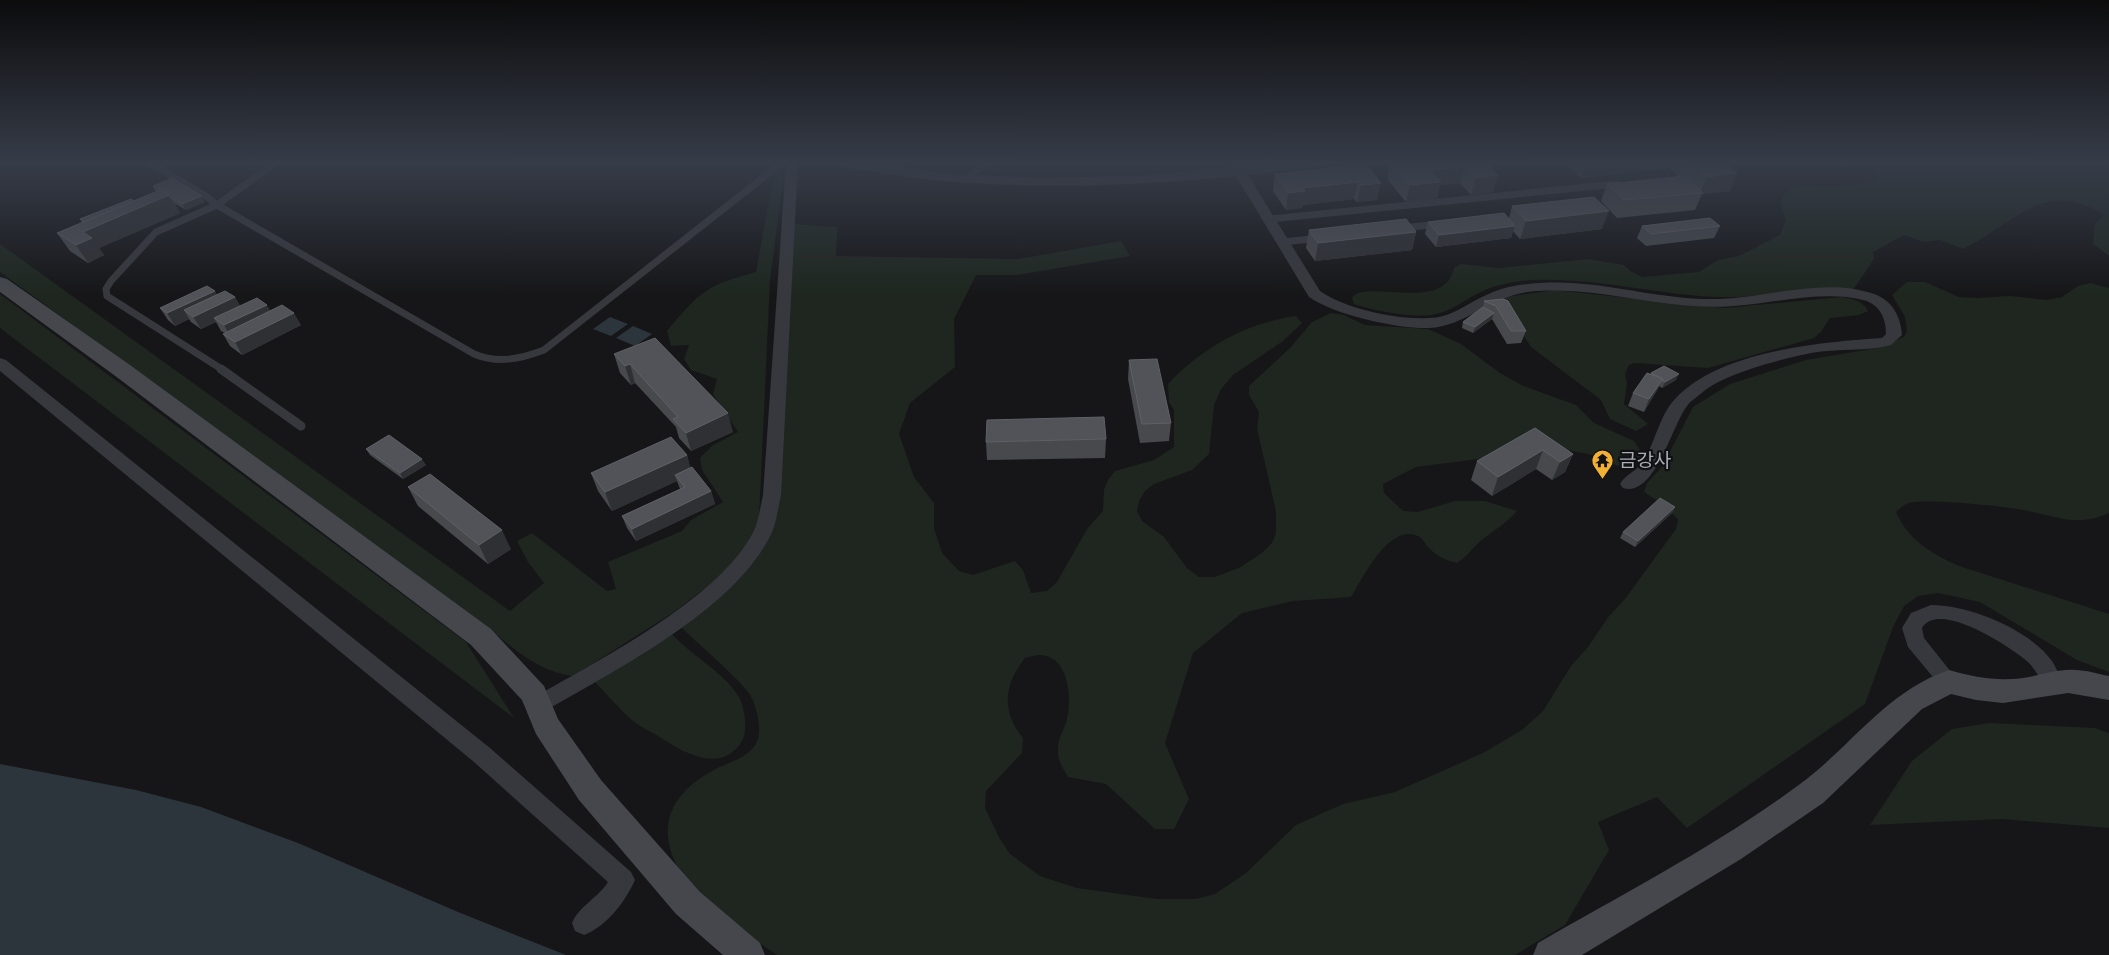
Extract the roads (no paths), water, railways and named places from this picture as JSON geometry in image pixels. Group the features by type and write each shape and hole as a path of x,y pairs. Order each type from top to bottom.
{"street":[{"path":"538,705 625,654 686,613 728,579 748,556 763,531 772,495 789,207"},
{"path":"1261,207 1314,294 1367,314 1411,322 1428,323 1459,318 1485,301 1501,294 1552,286 1718,303 1812,295 1860,294 1880,303 1890,312 1895,321 1894,335 1886,342 1811,348 1748,365 1707,380 1680,403 1648,467 1629,484"},
{"path":"0,283 130,376 481,638 534,694 546,725 590,790 688,904 748,955"},
{"path":"0,363 482,755 623,880 612,898 584,924"},
{"path":"2052,682 2043,665 2000,633 1973,618 1951,613 1931,613 1918,618 1912,628 1915,641 1949,682 1972,689 1997,691 2022,690 2052,682 2076,681 2109,688"},
{"path":"1550,955 1730,849 1812,793 1912,701 1949,682"}],"lane":[{"path":"216,207 156,232 111,281 106,289 108,296 213,364 301,426"},
{"path":"218,207 480,357 487,360 504,361 526,357 544,350 726,207"},
{"path":"1269,219 1391,207"},
{"path":"1389,230 1447,224"},
{"path":"1282,242 1331,236"}],"place":[{"name":"금강사","path":"1603,479"}]}
